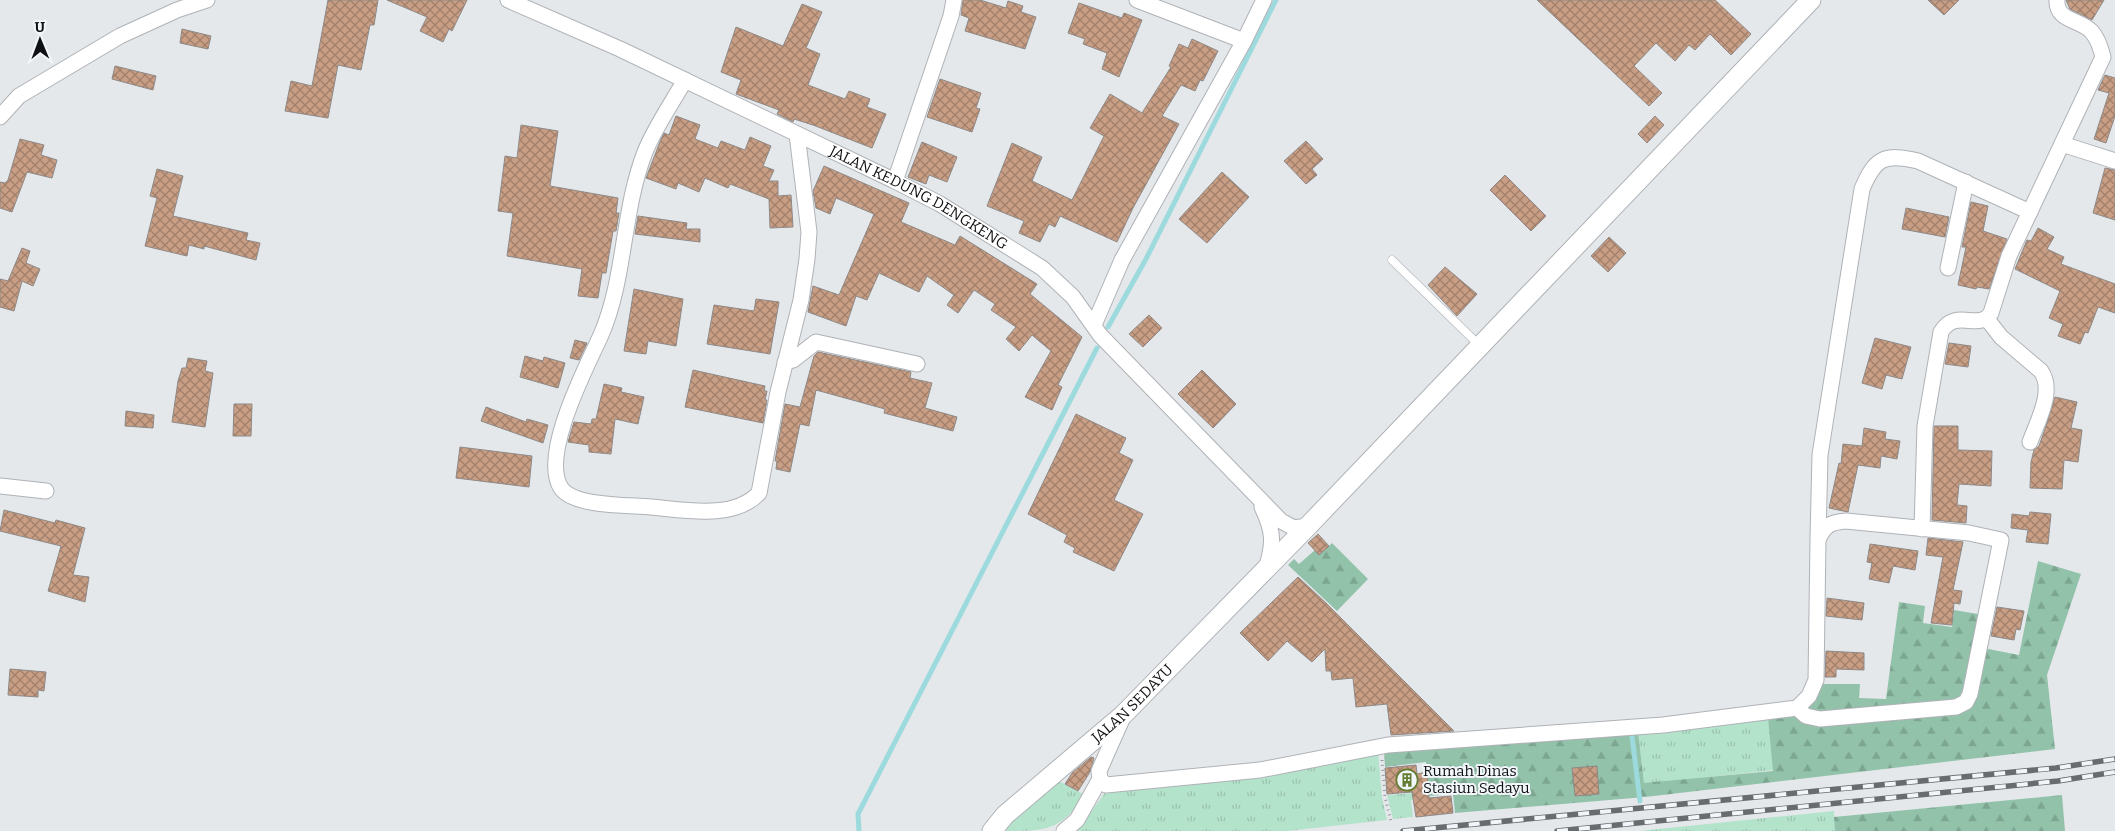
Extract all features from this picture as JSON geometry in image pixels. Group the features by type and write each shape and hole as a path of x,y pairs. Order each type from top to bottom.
{"street":[{"path":"0,117 19,96 120,36 177,10 207,0"},
{"name":"JALAN KEDUNG DENGKENG","path":"508,0 685,80 895,181 940,204 1042,268 1073,296 1107,342 1257,497"},
{"path":"895,181 952,16 954,0"},
{"path":"1137,0 1244,41"},
{"path":"1094,326 1122,260 1244,41 1264,0"},
{"name":"JALAN SEDAYU","path":"992,831 1005,815 1123,716 1308,526 1810,0"},
{"path":"1987,319 1991,313 2009,256 2103,57 2092,31 2064,17 2059,11 2057,0"},
{"path":"685,80 645,152 635,185 620,275 608,317 558,440 555,473 562,489 580,501 670,509 718,510 741,506 751,501 759,493 785,362 801,300 809,232 797,134"},
{"path":"2062,144 2115,162"},
{"path":"1100,780 1106,786 1116,786 1260,770 1381,747 1465,738 1663,725 1797,708 1809,696 1816,680 1820,455 1862,189 1871,168 1889,157 1900,157 1918,161 2030,212"},
{"path":"1948,268 1966,182"},
{"path":"1922,528 1925,426 1941,332 1950,322 1956,319 1987,319"},
{"path":"1987,319 2001,337 2042,371 2045,377 2047,386 2046,396 2030,442"},
{"path":"785,362 793,360 816,342 917,364"},
{"path":"0,486 46,491"},
{"path":"1257,497 1288,525 1302,528 1308,526"},
{"path":"1257,497 1271,525 1272,545 1265,569"},
{"path":"1797,708 1806,716 1820,719 1956,707 1966,702 1970,694 2001,540 1969,533 1846,521 1832,522 1823,529 1818,540"},
{"path":"1064,831 1077,820 1100,780 1102,762 1123,716"}],"lane":[{"path":"1392,260 1480,346"}],"path":[{"path":"1381,747 1385,797 1390,820"}],"green space":[{"path":"1332,543 1368,579 1337,611 1288,565 1294,559 1299,564 1315,550 1329,546"},
{"path":"2038,561 2081,574 2047,675 2055,749 1645,797 1455,813 1453,794 1429,796 1426,762 1385,767 1384,750 1638,732 1644,783 1773,771 1768,718 1802,711 1812,702 1822,684 1860,684 1859,698 1886,699 1899,602 1925,606 1923,623 1952,627 1954,610 1984,615 1978,647 2019,655"},
{"path":"1768,718 1774,770 1644,784 1638,732"},
{"path":"1378,751 1382,797 1387,820 1287,831 1077,831 1107,790"},
{"path":"1057,780 1085,795 1068,816 1060,822 1042,829 1003,831 1004,826"},
{"path":"1428,792 1429,798 1411,800 1413,817 1393,819 1387,795"},
{"path":"2062,795 2065,831 1835,831 1834,817"},
{"path":"1834,811 1835,831 1639,831"}],"building":[{"path":"328,0 378,0 374,25 370,25 361,70 338,65 328,118 285,111 291,81 312,86"},
{"path":"387,0 467,0 452,31 449,29 443,42 420,31 427,17"},
{"path":"963,0 980,0 1006,8 1008,1 1023,6 1021,12 1036,17 1025,49 965,31 969,18 961,15"},
{"path":"1537,0 1715,0 1751,34 1731,55 1710,34 1695,50 1689,45 1675,61 1656,43 1634,66 1662,93 1649,106"},
{"path":"1928,0 1959,0 1944,15"},
{"path":"2066,0 2104,0 2092,20 2070,9"},
{"path":"1079,3 1122,18 1124,13 1142,20 1119,77 1102,69 1107,53 1083,44 1085,39 1068,33"},
{"path":"802,4 822,12 806,48 820,54 808,85 845,99 849,91 870,99 867,107 886,114 872,148 813,125 794,119 793,122 777,114 779,110 736,94 741,80 721,72 736,27 783,46"},
{"path":"182,29 211,36 208,49 180,43"},
{"path":"1192,39 1218,51 1203,81 1200,80 1195,91 1181,85 1162,116 1179,124 1133,208 1117,242 1060,216 1055,227 1049,224 1040,242 1019,233 1024,221 987,206 1012,143 1042,157 1032,181 1072,200 1104,136 1090,128 1110,94 1142,113 1171,67 1169,66 1179,44 1188,48"},
{"path":"115,66 156,76 153,90 112,79"},
{"path":"2105,75 2115,78 2115,116 2106,143 2094,139 2109,93 2098,90"},
{"path":"940,79 981,93 976,108 980,109 972,132 927,117"},
{"path":"676,116 700,125 695,139 718,148 721,141 745,150 750,137 771,146 763,166 774,170 769,181 778,181 778,196 791,195 793,227 770,228 769,199 730,184 728,188 705,178 699,192 678,183 676,189 646,178 661,139 664,133 669,135"},
{"path":"1655,116 1664,125 1647,143 1638,134"},
{"path":"521,125 558,131 550,186 618,198 616,213 619,213 616,231 613,231 606,273 602,273 598,298 578,296 582,269 507,256 513,213 498,211 505,156 517,158"},
{"path":"20,139 44,145 41,155 57,160 52,178 27,172 12,212 0,208 0,182 5,183 8,180"},
{"path":"1306,141 1323,159 1312,169 1317,175 1306,184 1284,161"},
{"path":"922,142 957,157 947,182 929,175 926,184 908,177"},
{"path":"824,166 909,203 901,222 955,245 960,236 1037,284 1030,294 1082,337 1058,385 1062,387 1052,410 1025,397 1051,351 1032,335 1019,351 1006,339 1016,327 991,310 995,304 974,290 958,313 947,305 954,295 927,276 919,292 879,273 867,300 856,296 846,326 808,312 813,286 839,295 874,214 836,198 830,214 816,208 813,191"},
{"path":"2105,168 2115,170 2115,220 2093,213"},
{"path":"157,169 183,176 173,216 248,233 246,240 260,243 256,260 204,246 204,249 189,245 187,256 145,246 157,198 150,196"},
{"path":"1222,172 1249,197 1207,243 1179,219"},
{"path":"1505,175 1546,216 1531,231 1490,190"},
{"path":"1971,202 1988,206 1983,231 2007,239 1989,289 1977,287 1976,289 1958,285 1966,247 1962,247"},
{"path":"1906,208 1949,217 1945,237 1902,229"},
{"path":"638,216 687,223 686,229 700,229 700,242 635,234"},
{"path":"2038,228 2054,237 2047,249 2064,257 2061,264 2115,284 2115,313 2098,307 2088,333 2085,332 2080,344 2058,336 2063,324 2049,318 2060,291 2015,269 2027,240 2031,241"},
{"path":"1609,237 1626,253 1608,272 1591,256"},
{"path":"22,248 30,251 26,263 40,269 33,286 22,281 14,311 0,307 0,279 8,281"},
{"path":"1445,267 1477,294 1457,316 1428,285"},
{"path":"634,289 683,299 676,346 648,341 646,354 624,351"},
{"path":"756,299 779,302 770,354 707,344 714,305 754,311"},
{"path":"1149,315 1162,328 1143,347 1129,334"},
{"path":"1875,338 1911,347 1902,379 1886,375 1882,389 1862,383"},
{"path":"575,340 587,343 579,360 570,358"},
{"path":"1949,343 1971,346 1968,367 1945,364"},
{"path":"818,352 911,372 910,378 932,383 925,408 957,417 953,431 884,413 885,409 816,390 809,426 800,424 790,472 776,469 777,461 775,461 785,404 800,407 814,356"},
{"path":"525,356 543,361 544,357 565,363 558,388 520,377"},
{"path":"188,358 207,361 205,371 213,373 205,427 172,422 178,381 182,368 186,368"},
{"path":"693,370 765,386 764,391 767,391 765,400 767,400 763,423 685,407"},
{"path":"1202,370 1236,404 1213,428 1178,394"},
{"path":"604,384 622,388 621,392 644,397 638,424 615,419 611,454 589,452 589,445 568,442 574,422 591,424 592,419 596,419"},
{"path":"2055,397 2077,402 2071,428 2082,430 2078,462 2064,460 2062,489 2030,488 2031,462 2034,450 2039,446"},
{"path":"234,404 252,404 251,436 233,436"},
{"path":"486,407 526,422 527,419 548,425 543,443 481,421"},
{"path":"126,411 154,415 153,428 125,426"},
{"path":"1076,414 1126,438 1119,453 1133,460 1114,500 1143,514 1114,571 1073,552 1075,548 1064,542 1067,535 1028,514"},
{"path":"1934,426 1958,426 1958,450 1992,451 1991,486 1959,484 1957,505 1967,506 1966,523 1932,520"},
{"path":"1864,428 1886,432 1885,439 1900,441 1897,459 1881,456 1880,468 1858,465 1848,512 1829,508 1839,463 1841,464 1843,444 1862,446"},
{"path":"460,447 532,456 529,487 456,478"},
{"path":"4,510 55,523 56,520 85,528 73,575 89,577 85,602 48,591 61,546 0,531"},
{"path":"2030,512 2051,514 2048,544 2026,542 2028,530 2011,528 2012,514 2029,516"},
{"path":"1318,534 1329,546 1319,555 1308,543"},
{"path":"1928,538 1963,542 1953,590 1962,591 1960,604 1954,603 1952,625 1931,623 1943,557 1926,555"},
{"path":"1870,544 1918,551 1915,570 1893,566 1889,583 1869,579 1872,563 1867,562"},
{"path":"1298,577 1454,731 1391,735 1387,704 1356,707 1353,678 1332,680 1331,671 1326,671 1325,649 1312,662 1287,641 1268,661 1240,633"},
{"path":"1827,598 1864,603 1862,620 1826,616"},
{"path":"1997,607 2024,611 2020,630 2016,629 2014,640 1991,636"},
{"path":"1826,651 1864,653 1864,670 1836,669 1836,677 1825,677"},
{"path":"10,669 46,672 44,691 38,690 38,697 8,695"},
{"path":"1091,757 1094,758 1090,772 1078,791 1065,784 1072,773"},
{"path":"1416,765 1417,774 1427,772 1429,798 1451,796 1453,813 1416,817 1412,792 1387,794 1385,768"},
{"path":"1597,766 1599,794 1575,796 1572,768"}],"waterway":[{"path":"1108,327 1146,259 1276,0"},
{"path":"859,831 858,814 1097,348"},
{"path":"1632,736 1640,801"}],"railway":[{"path":"1403,831 2056,768 2115,759"},
{"path":"1557,831 2058,781 2115,772"}],"place":[{"name":"Rumah Dinas Stasiun Sedayu","path":"1407,780"}]}
